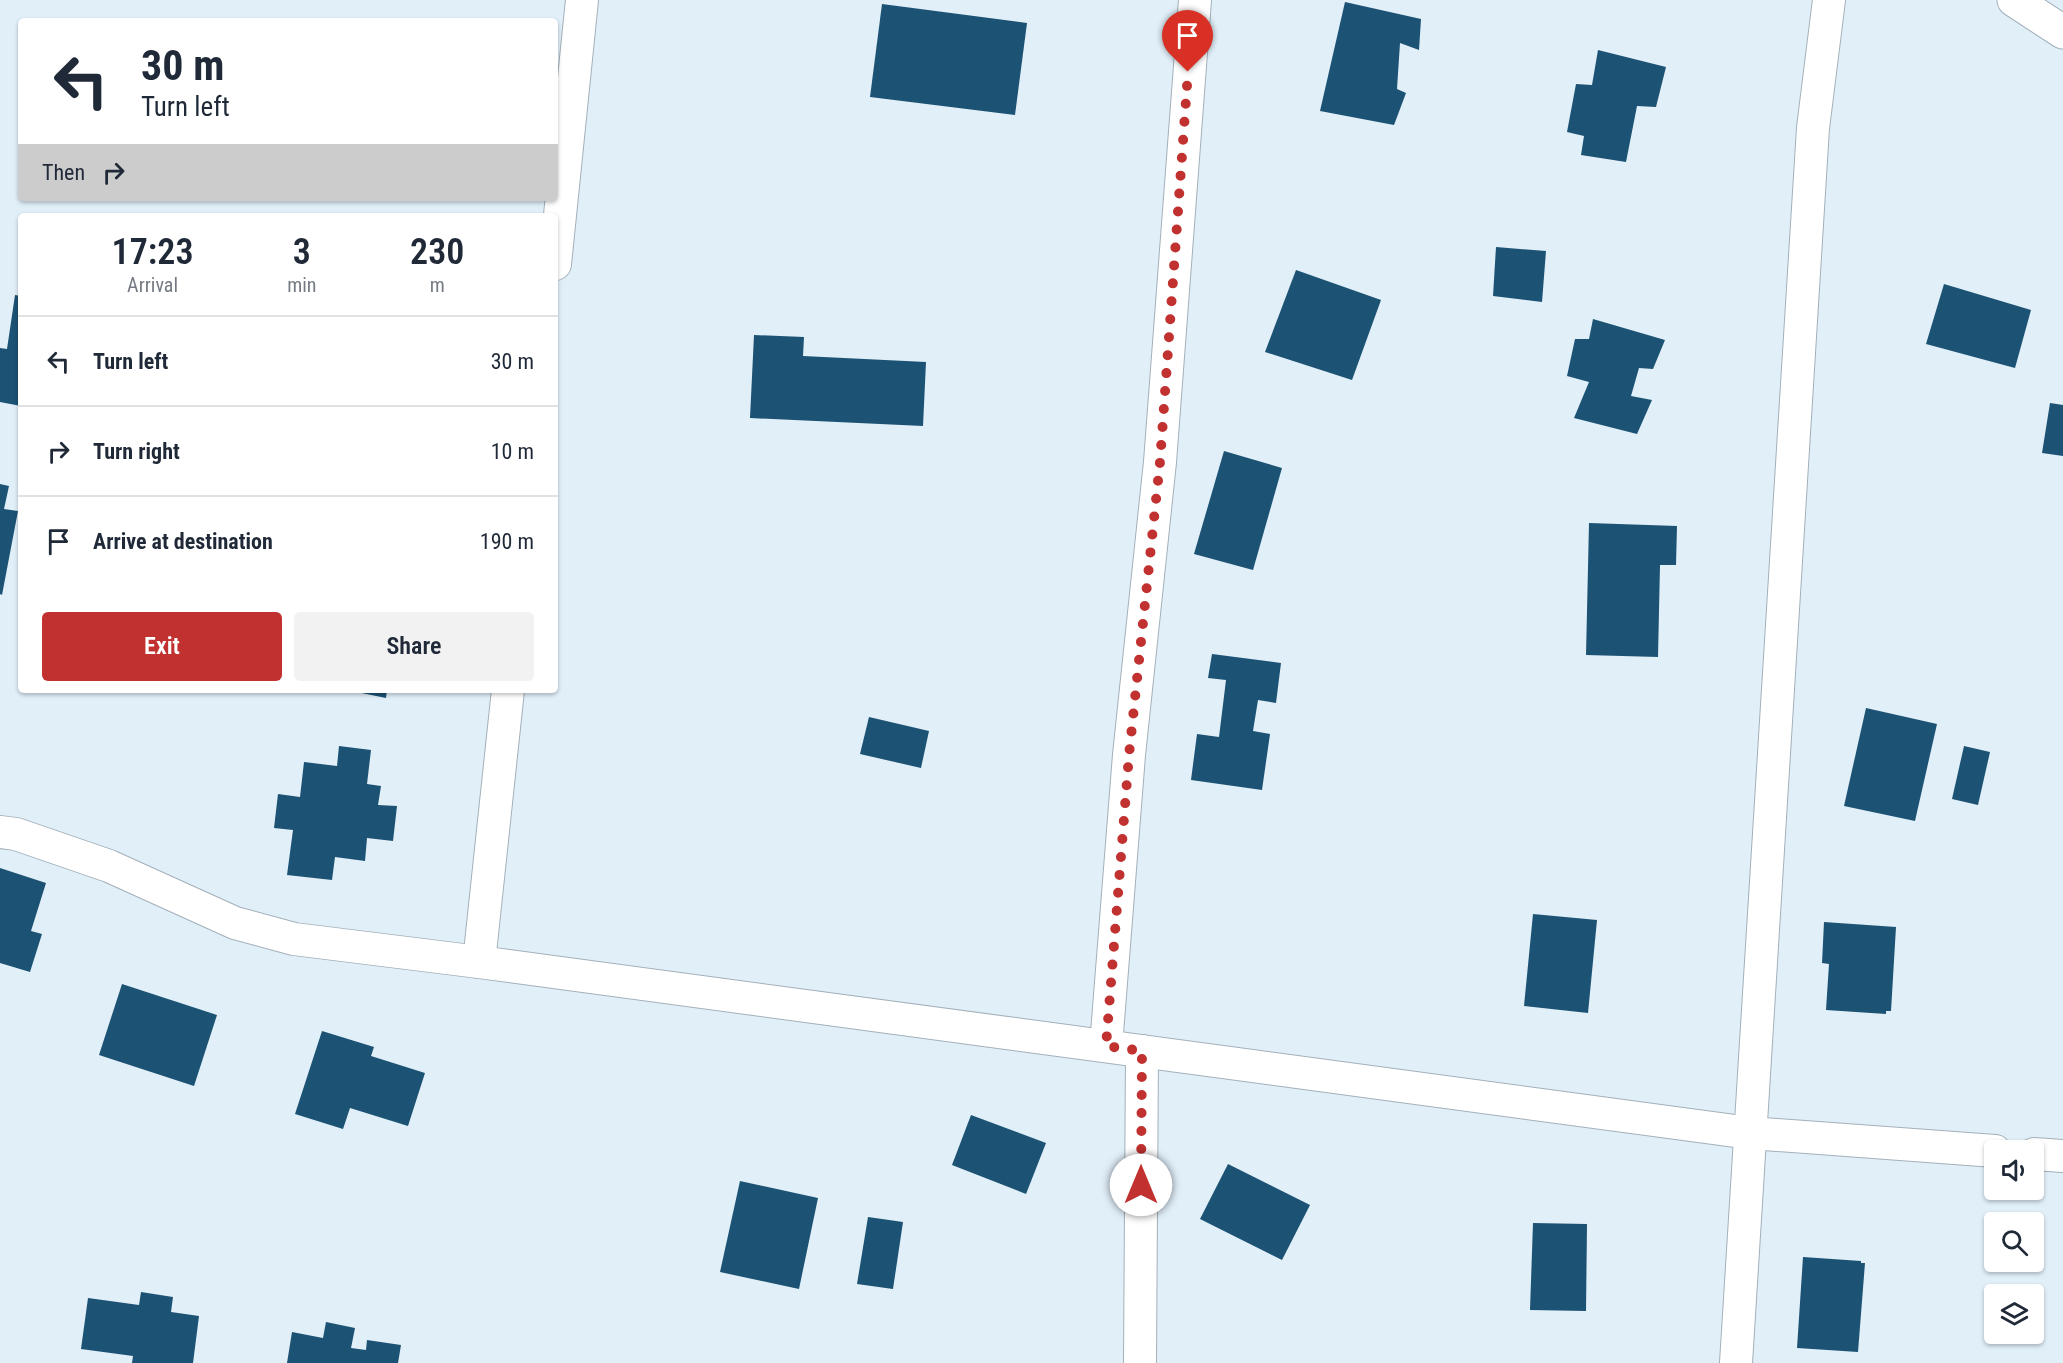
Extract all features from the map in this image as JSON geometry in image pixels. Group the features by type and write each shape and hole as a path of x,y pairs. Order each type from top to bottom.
{"main road":[{"path":"2014,0 2063,32"}],"street":[{"path":"558,235 582,0"},
{"path":"1106,1046 1129,755 1160,462 1195,0"},
{"path":"1736,1363 1813,128 1829,0"},
{"path":"479,962 508,693"},
{"path":"0,832 16,834 109,866 245,925 294,939 1750,1133 1984,1150"},
{"path":"1140,1363 1142,1051"},
{"path":"2044,1155 2063,1156"}],"building":[{"path":"1345,2 1421,19 1419,50 1400,43 1397,89 1406,93 1394,125 1320,111"},
{"path":"882,4 1027,23 1015,115 870,97"},
{"path":"1598,50 1666,67 1656,107 1637,106 1626,162 1581,155 1584,136 1567,132 1576,84 1592,85"},
{"path":"1496,247 1546,251 1542,302 1493,296"},
{"path":"1296,270 1381,300 1352,380 1265,352"},
{"path":"1944,284 2031,310 2015,368 1926,344"},
{"path":"15,295 18,296 18,405 0,402 0,348 7,349"},
{"path":"1593,319 1665,340 1653,369 1639,368 1631,396 1652,400 1637,434 1574,418 1589,382 1567,376 1575,339 1589,339"},
{"path":"754,335 804,337 803,356 926,362 923,426 750,418"},
{"path":"2050,403 2063,405 2063,456 2042,453"},
{"path":"1224,451 1282,468 1253,570 1194,554"},
{"path":"0,484 9,486 4,509 18,511 2,595 0,594"},
{"path":"1589,523 1677,526 1676,565 1660,565 1658,657 1586,655"},
{"path":"1212,654 1281,663 1276,703 1258,700 1253,731 1270,734 1262,790 1191,780 1197,734 1219,737 1226,680 1208,678"},
{"path":"362,693 387,693 386,698"},
{"path":"1866,708 1937,724 1915,821 1844,806"},
{"path":"869,717 929,731 921,768 860,754"},
{"path":"339,746 371,750 367,784 381,786 378,805 397,806 393,841 367,838 365,861 335,857 332,880 287,875 293,830 274,828 278,794 300,797 304,762 337,766"},
{"path":"1964,746 1990,752 1978,805 1952,799"},
{"path":"0,868 46,883 31,931 42,934 30,972 0,963"},
{"path":"1533,914 1597,920 1588,1013 1524,1006"},
{"path":"1824,922 1896,927 1891,1011 1886,1011 1886,1014 1826,1010 1829,964 1822,963"},
{"path":"122,984 217,1015 194,1086 99,1055"},
{"path":"322,1031 374,1047 371,1056 425,1073 408,1126 350,1108 343,1129 295,1114"},
{"path":"971,1115 1046,1143 1026,1194 952,1165"},
{"path":"1228,1164 1310,1205 1282,1260 1200,1219"},
{"path":"740,1181 818,1198 799,1289 720,1272"},
{"path":"868,1217 903,1222 893,1289 857,1284"},
{"path":"1533,1223 1587,1224 1586,1311 1530,1310"},
{"path":"1803,1257 1865,1263 1858,1352 1797,1348"},
{"path":"141,1292 173,1297 171,1312 199,1316 193,1363 132,1363 133,1356 81,1349 88,1298 139,1305"},
{"path":"326,1322 355,1328 351,1348 366,1350 367,1340 401,1345 398,1363 287,1363 292,1332 323,1338"}],"route":[{"path":"1141,1185 1142,1051 1106,1046 1129,755 1160,462 1188,72"}]}
